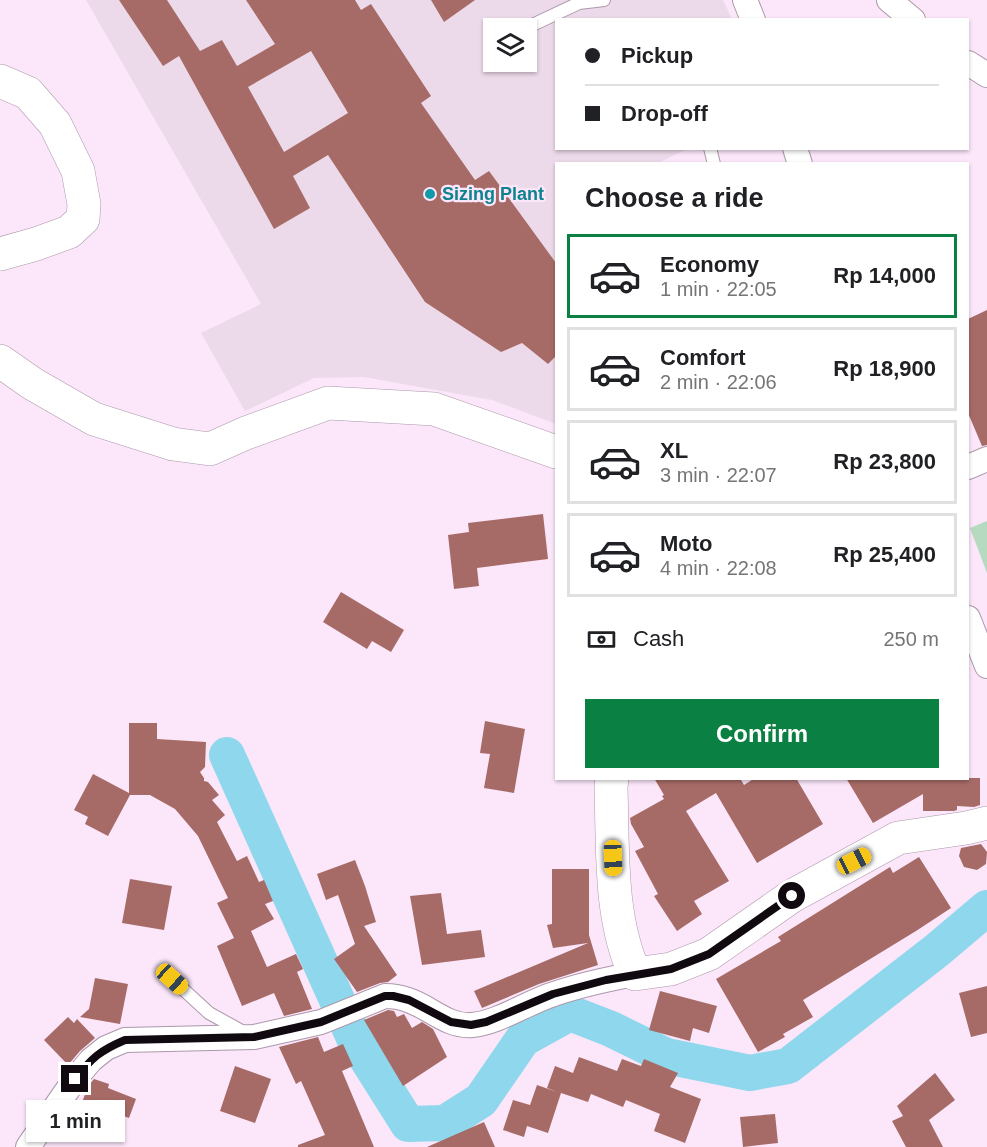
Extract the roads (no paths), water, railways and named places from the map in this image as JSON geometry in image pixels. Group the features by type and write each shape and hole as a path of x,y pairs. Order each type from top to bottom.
{"street":[{"path":"889,0 911,18"},
{"path":"969,64 987,75"},
{"path":"0,81 28,93 55,124 78,171 84,204 82,219 69,232 0,254"},
{"path":"0,361 33,384 94,419 173,444 210,449 246,433 328,403 434,409 555,452"},
{"path":"969,467 987,459"},
{"path":"969,621 987,666"},
{"path":"612,780 614,882 623,942 635,974"},
{"path":"28,1147 75,1079 91,1060 106,1048 125,1040 254,1037 321,1022 385,996 409,1000 451,1022 471,1025 486,1022 553,994 606,980 671,969 709,954 792,896 898,838 987,823"}],"lane":[{"path":"537,23 579,3 604,0"},
{"path":"172,979 209,1013 254,1037"}],"waterway":[{"path":"227,755 355,1040 408,1124 445,1123 481,1100 523,1039 570,1013 611,1029 666,1056 750,1073 788,1066 936,951 987,908"}],"place":[{"name":"Sizing Plant","path":"430,194"}]}
